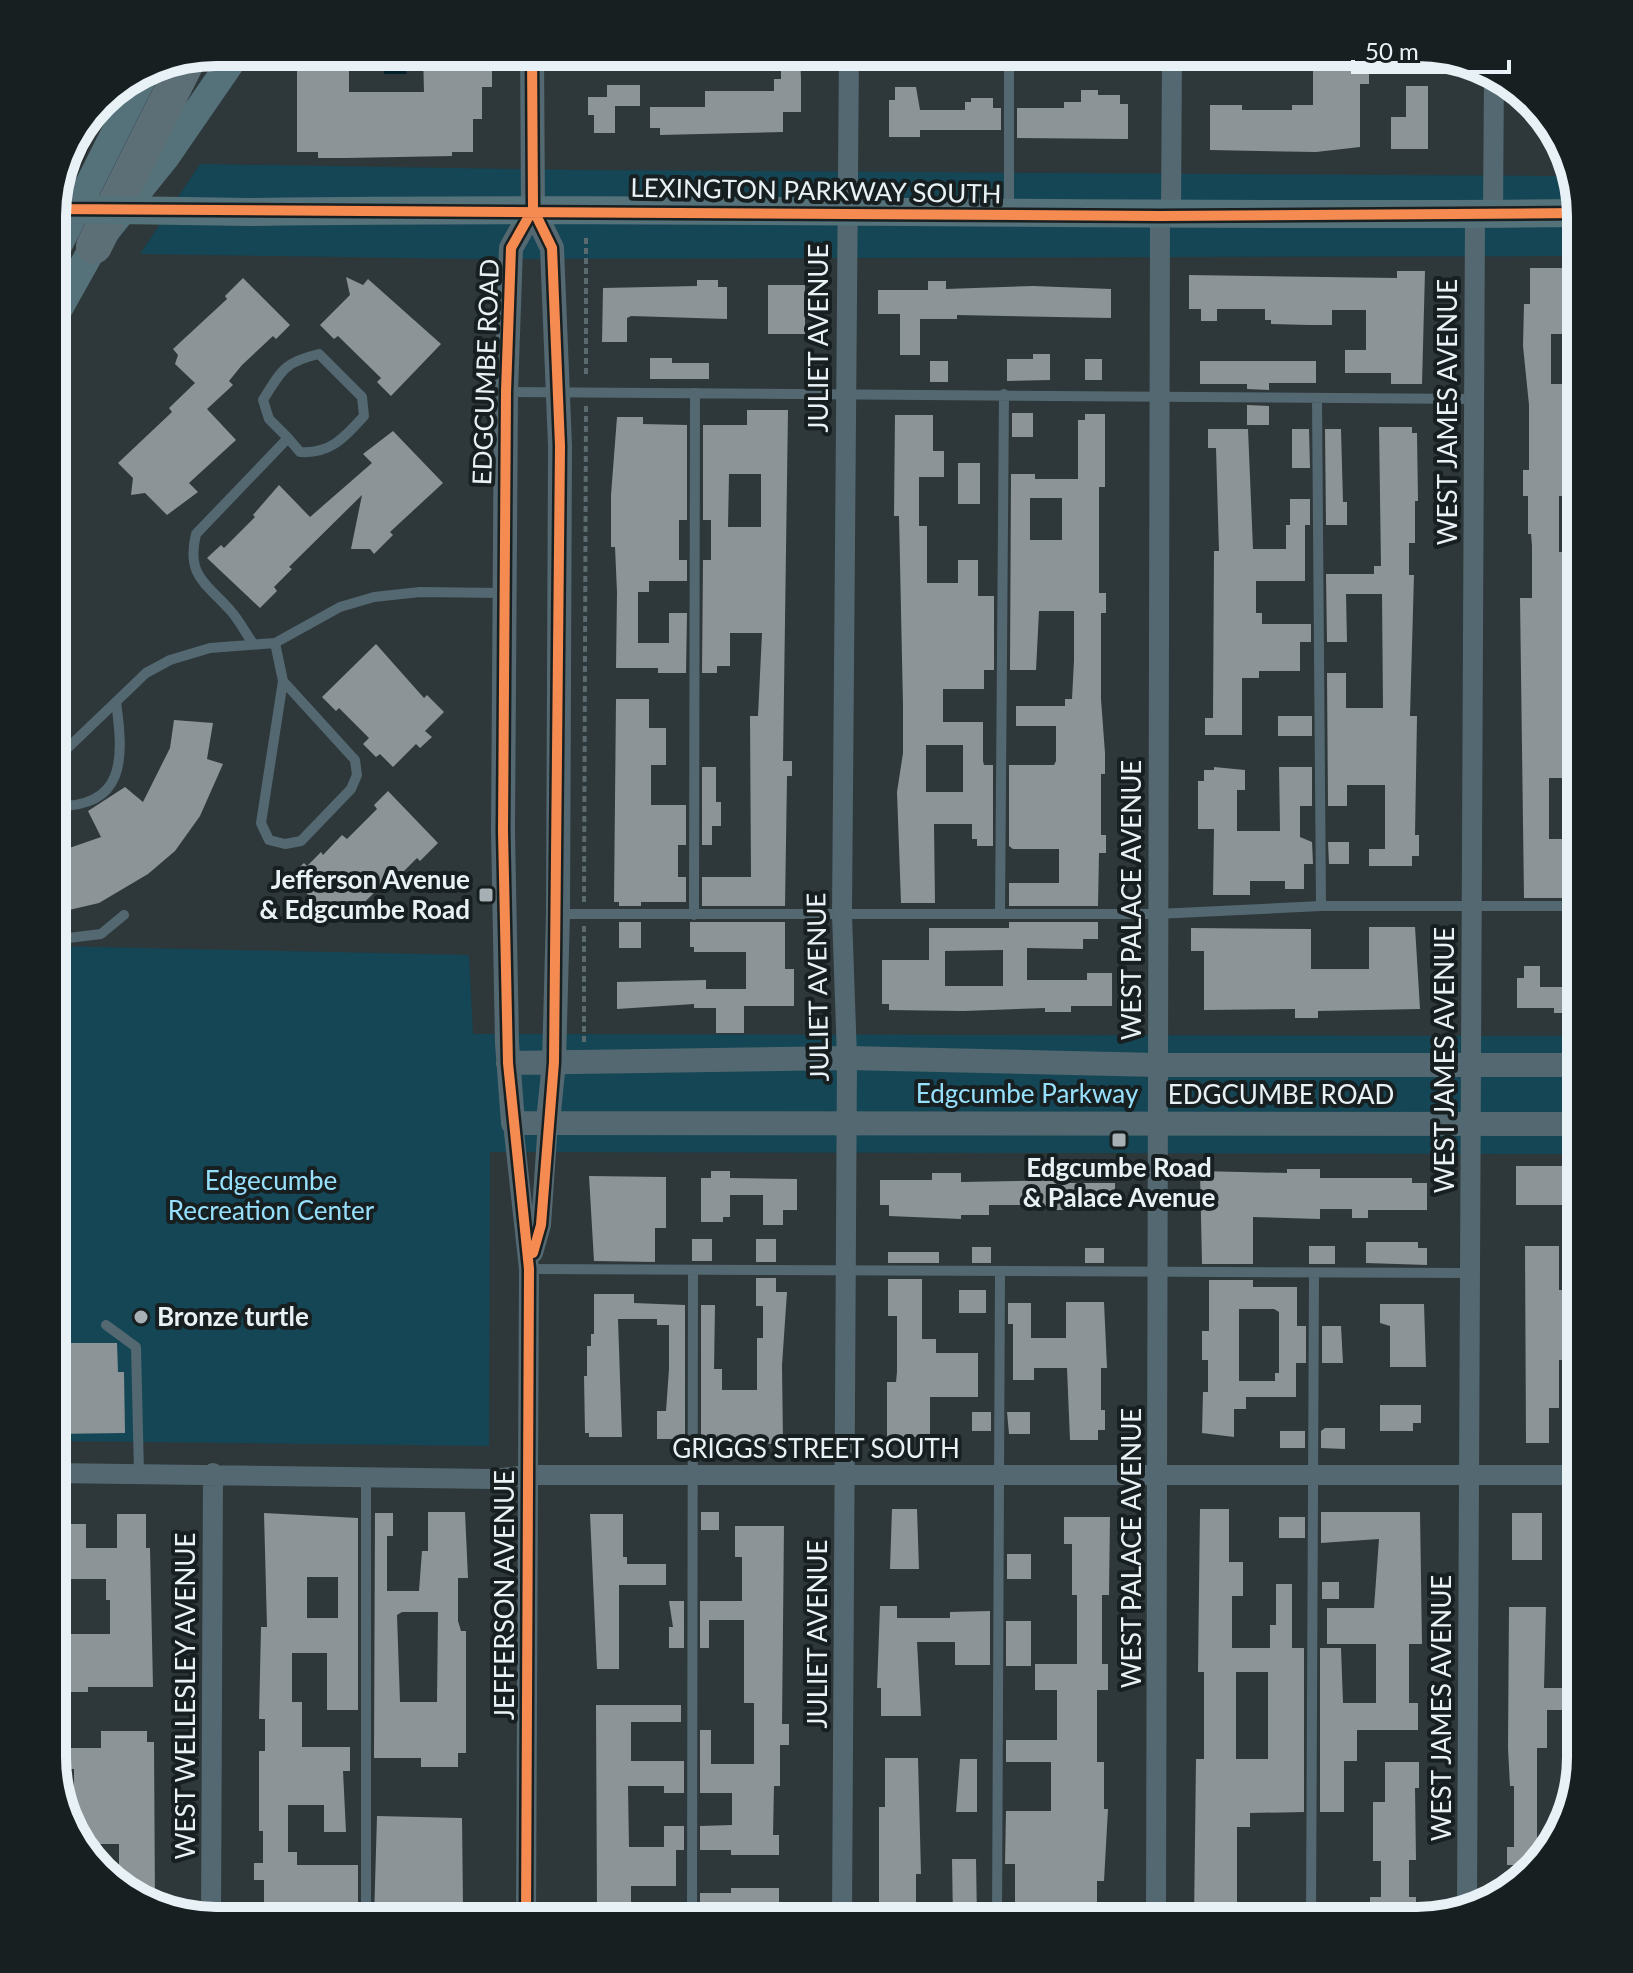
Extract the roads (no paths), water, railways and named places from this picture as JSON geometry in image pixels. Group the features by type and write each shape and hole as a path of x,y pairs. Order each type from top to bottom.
{"highway":[{"path":"94,246 183,70"}],"main road":[{"path":"66,296 94,246 165,158 228,66"},
{"path":"66,230 137,88"},
{"name":"LEXINGTON PARKWAY SOUTH","path":"66,209 250,212 533,209 1165,216 1567,213"}],"street":[{"path":"532,66 533,209 552,248 558,393 558,914 554,1062 548,1122"},
{"name":"JULIET AVENUE","path":"842,1907 847,1058 842,914 849,66"},
{"name":"WEST PALACE AVENUE","path":"1156,1907 1160,395 1171,66"},
{"name":"WEST JAMES AVENUE","path":"1467,1898 1474,399 1493,87"},
{"name":"EDGCUMBE ROAD","path":"533,209 511,248 506,392 503,593 508,1063 513,1123 1567,1124"},
{"name":"EDGCUMBE ROAD","path":"508,1063 847,1058 1158,1065 1567,1065"},
{"name":"JEFFERSON AVENUE","path":"529,1269 541,1225 548,1122"},
{"name":"JEFFERSON AVENUE","path":"513,1123 529,1269 526,1907"},
{"name":"GRIGGS STREET SOUTH","path":"66,1473 493,1479 528,1475 1567,1475"},
{"name":"WEST WELLESLEY AVENUE","path":"211,1907 213,1473"}],"lane":[{"path":"1009,66 1009,215"},
{"path":"319,354 362,397 364,416 337,444 319,453 300,452 288,438 269,419 263,400 281,369 296,359 319,354"},
{"path":"506,392 1474,399"},
{"path":"694,915 695,393"},
{"path":"1000,913 1004,394"},
{"path":"1317,398 1321,906"},
{"path":"252,642 232,612 198,576 193,567 193,547 196,534 288,438"},
{"path":"66,750 146,673 170,660 210,648 252,642 275,643 340,607 374,597 420,592 503,593"},
{"path":"275,643 283,681 261,823 269,840 285,844 301,841 351,789 357,775 355,760 283,681"},
{"path":"66,807 98,800 112,785 119,765 121,739 116,702"},
{"path":"558,914 1157,914 1321,906 1567,906"},
{"path":"66,938 101,934 124,915"},
{"path":"529,1269 1470,1273"},
{"path":"692,1907 693,1270"},
{"path":"997,1907 1000,1271"},
{"path":"1311,1907 1314,1273"},
{"path":"106,1325 136,1347 139,1473"},
{"path":"366,1475 366,1907"}],"place":[{"name":"Jefferson Avenue & Edgcumbe Road","path":"486,895"},
{"name":"Edgcumbe Road & Palace Avenue","path":"1119,1140"},
{"name":"Bronze turtle","path":"141,1317"}],"park label":[{"name":"Edgcumbe Parkway","path":"1027,1094"},
{"name":"Edgecumbe Recreation Center","path":"271,1196"}]}
